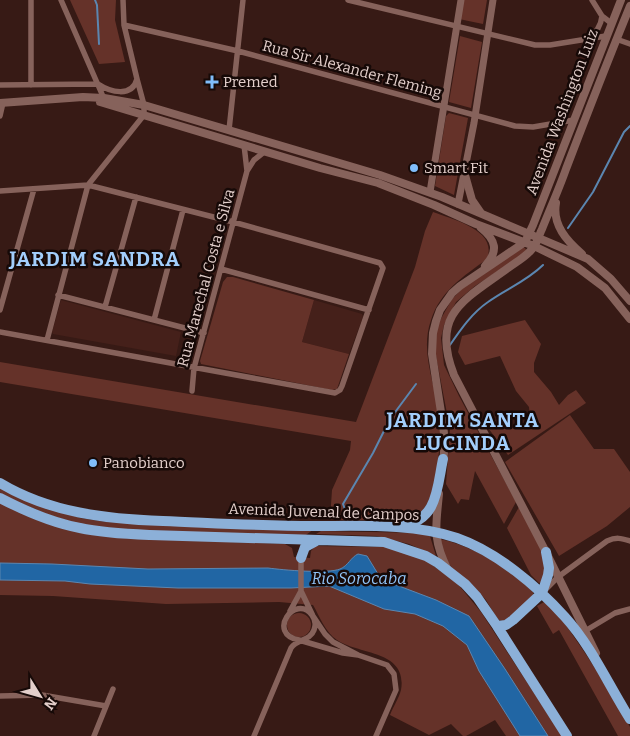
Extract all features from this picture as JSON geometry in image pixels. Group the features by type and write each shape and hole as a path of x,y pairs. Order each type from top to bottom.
{"highway":[{"path":"385,527 417,522 430,511 434,502 444,459"},
{"name":"Avenida Juvenal de Campos","path":"0,483 61,508 108,519 385,527 435,532 458,538 484,550 526,579 567,619 627,707 630,719"},
{"name":"Avenida Juvenal de Campos","path":"0,498 37,515 80,528 125,534 384,542 426,556 464,584 477,597 567,736"},
{"path":"302,540 313,531 326,526"},
{"path":"288,540 298,546 302,558"},
{"path":"302,558 305,547 319,540"},
{"path":"497,626 506,625 513,620 542,593 549,568 546,552"}],"main road":[{"name":"Avenida Washington Luiz","path":"525,242 621,0"},
{"name":"Avenida Washington Luiz","path":"534,246 557,193 630,6"},
{"path":"2,103 83,97 144,105 380,175 430,192 588,259"},
{"path":"105,101 144,116 264,152 378,183 447,210 476,224 525,242 578,266 605,288 630,319"},
{"path":"247,146 264,141"},
{"path":"465,175 472,200 483,214"},
{"path":"430,192 434,205"},
{"path":"557,193 555,207 560,231 569,243 610,279 630,301"},
{"path":"447,210 458,204"},
{"path":"476,224 490,235 494,247 494,253 489,263 478,274"},
{"path":"449,572 439,554 435,532 444,459 443,425 432,354 433,333 436,321 445,302 460,286 525,242"},
{"path":"534,246 525,256 466,298 457,307 448,325 446,343 448,361 615,691"}],"street":[{"path":"30,0 31,85"},
{"path":"61,0 105,101"},
{"path":"47,340 88,185 144,116 144,105 124,25 123,0"},
{"path":"229,130 244,0"},
{"path":"348,0 535,45 550,45 606,36"},
{"path":"430,192 461,0"},
{"path":"458,204 465,175 493,0"},
{"path":"592,0 602,16 611,23"},
{"path":"589,40 601,23 602,16"},
{"name":"Rua Sir Alexander Fleming","path":"124,25 238,51 515,126 533,127 574,120"},
{"path":"616,38 630,44"},
{"path":"0,85 98,84 112,91 123,92 133,88 138,80"},
{"path":"0,116 2,103"},
{"name":"Rua Marechal Costa e Silva","path":"247,146 247,171"},
{"name":"Rua Marechal Costa e Silva","path":"192,391 194,368 247,171 254,160 264,152"},
{"path":"0,191 88,185 233,222 382,264 383,270 342,386 338,392 332,393 0,332"},
{"path":"0,310 34,189"},
{"path":"106,307 136,197"},
{"path":"154,320 183,210"},
{"path":"221,269 369,310"},
{"path":"58,295 204,333"},
{"path":"542,593 558,577 607,541 615,538 630,541"},
{"path":"302,540 301,591 313,616 331,640 358,655 387,665 392,670 396,679 396,690 376,736"},
{"path":"301,591 284,620 284,630 291,638 343,653 358,655"},
{"path":"254,736 290,648 299,640 307,638 314,631 313,616 299,609 289,612"},
{"path":"585,631 615,613 630,609"},
{"path":"94,736 113,689"},
{"path":"0,696 42,695 106,706"}],"shaded area":[{"path":"70,0 116,0 115,20 125,62 99,64"},
{"path":"463,0 487,0 483,24 459,19"},
{"path":"460,36 482,42 471,108 449,102"},
{"path":"449,113 468,118 454,195 435,186 446,116"},
{"path":"433,212 462,223 480,233 489,249 487,259 447,292 440,301 431,320 427,345 440,422 438,464 433,488 427,504 418,514 407,520 330,520 332,490 350,450 351,441 0,382 0,362 356,422 415,267 425,231"},
{"path":"522,246 526,249 525,253 475,286 456,302 444,325 441,338 444,365 516,502 504,524 475,471 469,500 461,499 458,504 446,484 450,429 436,356 436,339 438,324 452,299 463,288"},
{"path":"227,277 233,277 314,300 302,342 349,354 337,389 332,390 201,364 200,361 223,282"},
{"path":"61,300 181,332 176,356 53,334"},
{"path":"314,300 362,314 363,317 349,354 302,342"},
{"path":"525,320 541,344 534,363 534,372 559,405 568,395 576,390 586,403 508,455 486,425 501,417 510,428 519,429 530,418 529,407 516,391 500,356 465,365 458,352 462,336"},
{"path":"570,415 594,449 614,449 630,472 630,507 607,526 559,556 505,462"},
{"path":"0,487 80,518 106,522 314,529 306,535 275,535 139,531 105,528 76,523 49,515 0,494"},
{"path":"0,503 129,538 285,544 292,548 294,557 310,558 311,551 315,546 386,547 424,559 457,583 481,612 562,736 506,736 495,720 466,736 463,736 451,724 429,735 390,715 401,690 401,677 397,667 380,656 346,645 337,640 326,629 313,605 279,602 166,604 53,596 0,595"},
{"path":"519,507 542,552 544,572 542,582 539,583 531,575 507,528"},
{"path":"321,531 423,533 430,536 436,556 409,544 377,536 316,534"},
{"path":"440,539 453,542 490,559 523,583 533,592 533,595 519,610 504,621 499,620 486,600 452,568 444,555"},
{"path":"544,602 559,615 613,696 630,727 630,736 618,736 559,630 553,634 537,606"},
{"path":"294,613 304,613 311,620 311,630 304,637 294,637 287,630 287,620"}],"water":[{"name":"Rio Sorocaba","path":"358,554 367,556 378,574 391,583 436,600 469,616 548,736 520,736 479,671 467,645 443,626 415,614 384,609 329,586 178,588 65,581 0,580 0,563 148,569 268,568 326,571 343,568"}],"waterway":[{"path":"95,0 97,5 99,44"},
{"path":"568,228 593,192 624,132 630,126"},
{"path":"450,345 482,306 530,276 543,265"},
{"path":"351,517 346,512 343,504 373,453 390,419 416,384"}],"place":[{"name":"Premed","path":"212,82"},
{"name":"Smart Fit","path":"414,168"},
{"name":"Panobianco","path":"93,463"}],"district":[{"name":"JARDIM SANDRA","path":"95,259"},
{"name":"JARDIM SANTA LUCINDA","path":"463,432"}]}
